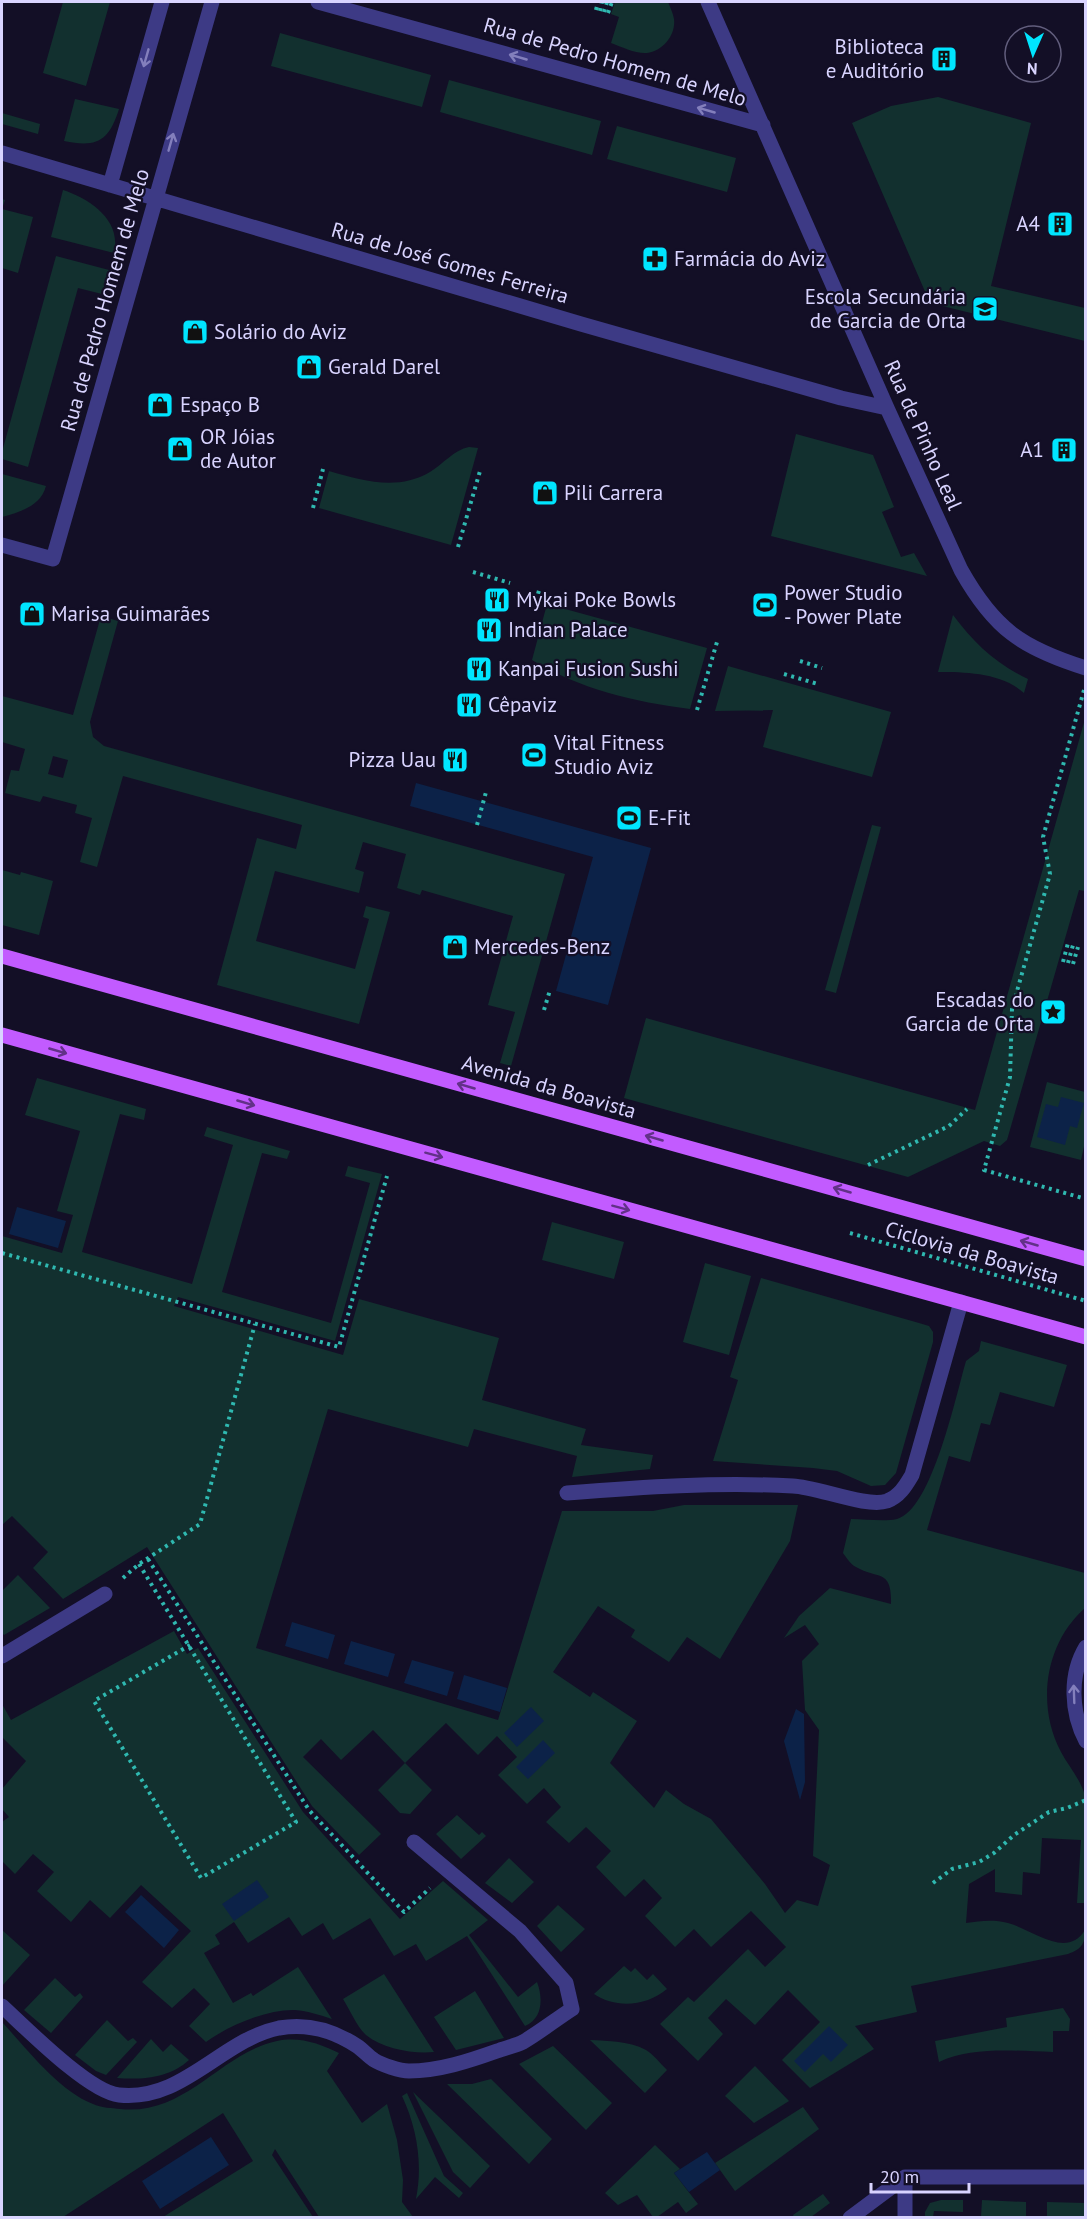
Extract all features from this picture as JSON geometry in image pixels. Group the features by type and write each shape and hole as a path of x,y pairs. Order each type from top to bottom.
{"main road":[{"name":"Avenida da Boavista","path":"2,956 1086,1259"},
{"path":"2,1035 1086,1337"}],"street":[{"name":"Rua de Pedro Homem de Melo","path":"110,185 162,2"},
{"name":"Rua de Pedro Homem de Melo","path":"2,545 53,559 212,2"},
{"name":"Rua de Pedro Homem de Melo","path":"318,2 763,125"},
{"name":"Rua de Pinho Leal","path":"708,2 887,408 961,570 975,595 1013,636 1034,649 1086,668"},
{"name":"Rua de José Gomes Ferreira","path":"2,153 607,331 841,398 887,408"},
{"path":"567,1493 672,1484 795,1486 818,1489 869,1502 887,1501 903,1490 912,1474 961,1302"},
{"path":"2,1656 105,1594"},
{"path":"1086,1647 1079,1658 1074,1680 1079,1729 1086,1741"},
{"path":"2,2006 78,2075 96,2087 117,2095 144,2096 168,2088 191,2076 251,2037 278,2028 301,2025 329,2031 356,2045 375,2061 407,2071 453,2066 521,2043 572,2009 566,1983 520,1931 414,1842"},
{"path":"904,2217 905,2177"},
{"path":"850,2217 905,2177 1086,2177"}],"path":[{"path":"602,2 602,11"},
{"path":"602,2 602,11"},
{"path":"602,11 612,2"},
{"path":"313,508 323,469"},
{"path":"458,547 480,471"},
{"path":"473,572 510,583"},
{"path":"536,601 540,587"},
{"path":"698,710 717,642"},
{"path":"800,661 822,668"},
{"path":"784,674 818,684"},
{"path":"1086,683 1043,837 1050,874 1012,1009 1010,1077 984,1170 1086,1199"},
{"path":"477,825 486,792"},
{"path":"1063,962 1073,945 1071,964"},
{"path":"544,1010 550,990"},
{"path":"867,1165 949,1126 967,1108"},
{"path":"2,1253 339,1347 387,1176"},
{"name":"Ciclovia da Boavista","path":"850,1233 1086,1301"},
{"path":"105,1594 139,1564 201,1524 255,1324"},
{"path":"148,1559 309,1810 404,1912 449,1870"},
{"path":"139,1564 190,1644 296,1822 201,1878 94,1701 190,1644"},
{"path":"933,1882 952,1869 979,1862 994,1853 1014,1835 1049,1812 1086,1800"}],"green space":[{"path":"63,2 110,2 86,86 43,73"},
{"path":"615,2 668,2 674,17 671,36 663,46 647,53 611,43 619,17 611,14"},
{"path":"280,33 431,75 422,107 271,66"},
{"path":"449,80 601,121 592,155 440,112"},
{"path":"938,97 1031,123 991,286 1085,308 1085,341 930,303 852,123 891,106"},
{"path":"75,99 119,109 111,128 100,140 85,143 64,141"},
{"path":"2,113 40,124 38,134 2,124"},
{"path":"617,126 736,158 727,192 607,159"},
{"path":"63,190 83,199 102,212 113,230 114,253 51,237"},
{"path":"2,209 33,217 18,273 2,268"},
{"path":"56,256 109,270 102,294 78,288 28,467 2,459 2,452"},
{"path":"796,434 873,455 894,507 882,512 901,557 914,553 927,576 771,536"},
{"path":"469,447 478,448 451,545 319,508 329,471 367,481 393,483 406,481 430,472 453,454"},
{"path":"2,474 46,486 40,499 35,503 2,517"},
{"path":"547,604 707,648 690,709 608,693 569,679 532,660"},
{"path":"953,615 986,652 1006,667 1028,679 1024,693 1005,681 984,675 938,672"},
{"path":"101,616 118,621 90,722 93,737 104,746 565,874 511,1066 500,1063 515,1012 488,1005 513,916 422,890 420,895 397,888 406,854 363,842 355,869 364,872 359,893 275,871 256,941 355,969 369,919 363,917 366,906 390,912 359,1024 217,985 257,838 296,849 302,825 123,776 97,867 80,862 92,818 75,813 77,805 43,796 40,802 5,793 11,770 19,771 25,749 2,742 2,696 73,715","holes":["53,756 68,760 63,778 48,774"]},
{"path":"728,666 891,712 872,777 763,747 773,710 715,711"},
{"path":"1085,719 1085,891 1079,890 1007,1140 1000,1146 984,1141 908,1177 624,1098 646,1018 975,1110"},
{"path":"872,825 881,827 836,993 825,990"},
{"path":"2,870 20,875 21,872 53,881 39,935 2,925"},
{"path":"37,1078 146,1109 144,1120 120,1114 82,1252 192,1284 233,1145 204,1136 207,1127 290,1151 287,1159 262,1153 222,1292 331,1323 370,1183 345,1176 348,1166 382,1174 335,1341 178,1297 174,1306 343,1355 359,1299 499,1338 482,1400 586,1429 581,1445 653,1455 650,1469 572,1477 577,1456 474,1429 468,1447 328,1409 256,1648 498,1720 562,1511 653,1511 684,1505 798,1505 790,1541 720,1659 687,1637 669,1662 631,1637 635,1630 598,1606 553,1672 590,1697 593,1692 637,1721 610,1763 654,1808 666,1790 684,1804 711,1819 765,1884 785,1913 797,1900 818,1906 830,1865 813,1856 819,1730 805,1710 802,1661 819,1644 805,1625 784,1638 799,1616 830,1588 891,1604 891,1593 886,1580 854,1566 843,1553 851,1519 892,1520 910,1511 932,1474 949,1424 966,1361 979,1351 981,1341 1067,1365 1054,1407 1000,1392 990,1425 981,1423 970,1462 949,1456 927,1530 1085,1573 1085,1608 1071,1622 1053,1657 1047,1695 1053,1734 1061,1752 1081,1784 1085,1796 1085,1903 1077,1903 1081,1840 1042,1838 1040,1874 1023,1872 1022,1895 995,1892 995,1869 969,1884 966,1923 1002,1922 1059,1943 1077,1939 1085,1930 1081,1946 1068,1954 911,1986 917,2012 855,2026 874,2049 810,2088 782,2060 820,2022 788,1990 755,2025 726,1999 708,2018 723,2034 698,2061 660,2024 688,1997 694,2002 748,1949 765,1967 786,1947 751,1911 711,1947 694,1929 675,1947 645,1916 662,1898 644,1879 625,1897 596,1867 611,1851 586,1827 569,1843 546,1822 561,1807 544,1788 527,1804 498,1775 517,1757 497,1736 478,1755 446,1723 405,1763 373,1730 341,1760 321,1739 303,1757 381,1834 359,1855 312,1806 147,1547 63,1599 33,1568 48,1552 12,1516 2,1525 2,1236 62,1253 73,1215 57,1211 80,1131 25,1115"},
{"path":"1047,1082 1085,1092 1085,1142 1081,1160 1030,1147"},
{"path":"552,1222 624,1242 614,1279 542,1260"},
{"path":"705,1263 751,1276 729,1355 683,1342"},
{"path":"761,1278 929,1326 933,1332 933,1342 896,1473 885,1485 871,1486 837,1471 713,1461 738,1380 730,1377"},
{"path":"18,1575 50,1608 4,1635 2,1633 2,1591"},
{"path":"174,1631 187,1654 198,1648 303,1812 400,1919 443,1881 488,1920 469,1935 518,1997 537,1982 541,2001 538,2013 531,2022 525,2026 467,1936 426,1961 416,1944 394,1956 370,1918 333,1940 323,1923 302,1936 289,1917 248,1943 234,1922 215,1935 220,1944 204,1953 233,2003 251,1993 253,1996 298,1967 332,2019 295,2010 272,2012 225,2030 206,2042 189,2026 210,2004 194,1988 172,2008 142,1982 191,1931 141,1885 110,1918 90,1900 71,1922 37,1891 54,1872 33,1854 15,1874 2,1861 2,1822 9,1817 2,1809 2,1789 26,1761 2,1737 2,1704 11,1720"},
{"path":"405,1763 432,1790 410,1814 400,1813 378,1790"},
{"path":"457,1815 479,1835 482,1832 486,1836 461,1859 436,1834"},
{"path":"509,1858 534,1882 512,1903 485,1883"},
{"path":"558,1905 585,1929 561,1952 537,1926"},
{"path":"2,1930 30,1955 2,1986"},
{"path":"624,1966 631,1972 635,1968 647,1980 653,1974 667,1989 650,1999 631,2004 612,2002 594,1994"},
{"path":"384,1974 434,2052 408,2051 381,2044 366,2035 357,2023 343,1999"},
{"path":"55,1978 75,1997 80,1993 83,1997 51,2033 24,2010"},
{"path":"475,1991 504,2038 456,2050 434,2017"},
{"path":"1063,2008 1070,2019 1069,2031 1053,2031 1053,2052 980,2052 939,2062 935,2041 1007,2027 1006,2018"},
{"path":"107,2020 128,2041 133,2038 137,2042 106,2075 96,2071 75,2055"},
{"path":"2,2022 44,2068 68,2089 80,2098 106,2108 143,2109 164,2103 184,2094 238,2058 277,2041 302,2040 339,2053 327,2071 362,2123 387,2104 397,2140 403,2180 402,2202 413,2217 319,2217 275,2149 272,2155 313,2217 163,2217 253,2161 223,2113 63,2217 2,2217"},
{"path":"151,2039 163,2052 171,2044 189,2060 164,2074 136,2079 117,2078"},
{"path":"590,2040 619,2042 640,2047 652,2054 667,2070 645,2093"},
{"path":"553,2046 612,2103 586,2130 519,2064"},
{"path":"755,2066 789,2101 754,2123 725,2096"},
{"path":"491,2079 552,2139 529,2164 447,2084 472,2084"},
{"path":"413,2092 490,2166 470,2188 453,2172"},
{"path":"407,2093 444,2176 463,2193 459,2198 435,2177 416,2199 419,2159 412,2121 402,2096"},
{"path":"803,2107 819,2129 735,2191 715,2163"},
{"path":"655,2145 680,2169 674,2173 698,2204 686,2213 678,2202 657,2217 653,2217 637,2195 618,2205 605,2193"},
{"path":"823,2194 830,2203 811,2217 794,2217 793,2215"},
{"path":"941,2200 963,2200 963,2212 934,2211 933,2217 925,2217 930,2203"},
{"path":"982,2200 1026,2202 1026,2217 981,2217"},
{"path":"1047,2202 1085,2203 1085,2217 1047,2217"}],"water":[{"path":"416,783 651,848 608,1005 556,991 593,857 410,806"},
{"path":"1061,1097 1084,1103 1077,1128 1070,1126 1065,1145 1037,1137 1046,1104 1058,1107"},
{"path":"17,1207 66,1221 58,1248 9,1234"},
{"path":"292,1622 335,1635 328,1659 285,1646"},
{"path":"351,1641 395,1654 388,1677 344,1664"},
{"path":"412,1660 454,1672 447,1696 404,1683"},
{"path":"464,1675 507,1688 500,1712 457,1699"},
{"path":"531,1707 544,1721 517,1747 504,1733"},
{"path":"796,1709 804,1714 805,1782 800,1800 784,1741"},
{"path":"543,1740 555,1753 528,1779 516,1767"},
{"path":"257,1880 269,1897 234,1921 222,1904"},
{"path":"141,1895 179,1930 164,1948 125,1912"},
{"path":"829,2026 848,2045 831,2062 823,2054 805,2072 794,2061"},
{"path":"211,2137 229,2165 160,2209 142,2181"},
{"path":"707,2152 720,2170 689,2192 674,2173"}],"place":[{"name":"Biblioteca e Auditório","path":"944,59"},
{"name":"A4","path":"1060,224"},
{"name":"Farmácia do Aviz","path":"655,259"},
{"name":"Escola Secundária de Garcia de Orta","path":"985,309"},
{"name":"Solário do Aviz","path":"195,332"},
{"name":"Gerald Darel","path":"309,367"},
{"name":"Espaço B","path":"160,405"},
{"name":"OR Jóias de Autor","path":"180,449"},
{"name":"A1","path":"1064,450"},
{"name":"Pili Carrera","path":"545,493"},
{"name":"Mykai Poke Bowls","path":"497,600"},
{"name":"Power Studio - Power Plate","path":"765,605"},
{"name":"Marisa Guimarães","path":"32,614"},
{"name":"Indian Palace","path":"489,630"},
{"name":"Kanpai Fusion Sushi","path":"479,669"},
{"name":"Cêpaviz","path":"469,705"},
{"name":"Vital Fitness Studio Aviz","path":"534,755"},
{"name":"Pizza Uau","path":"455,760"},
{"name":"E-Fit","path":"629,818"},
{"name":"Mercedes-Benz","path":"455,947"},
{"name":"Escadas do Garcia de Orta","path":"1053,1012"}]}
